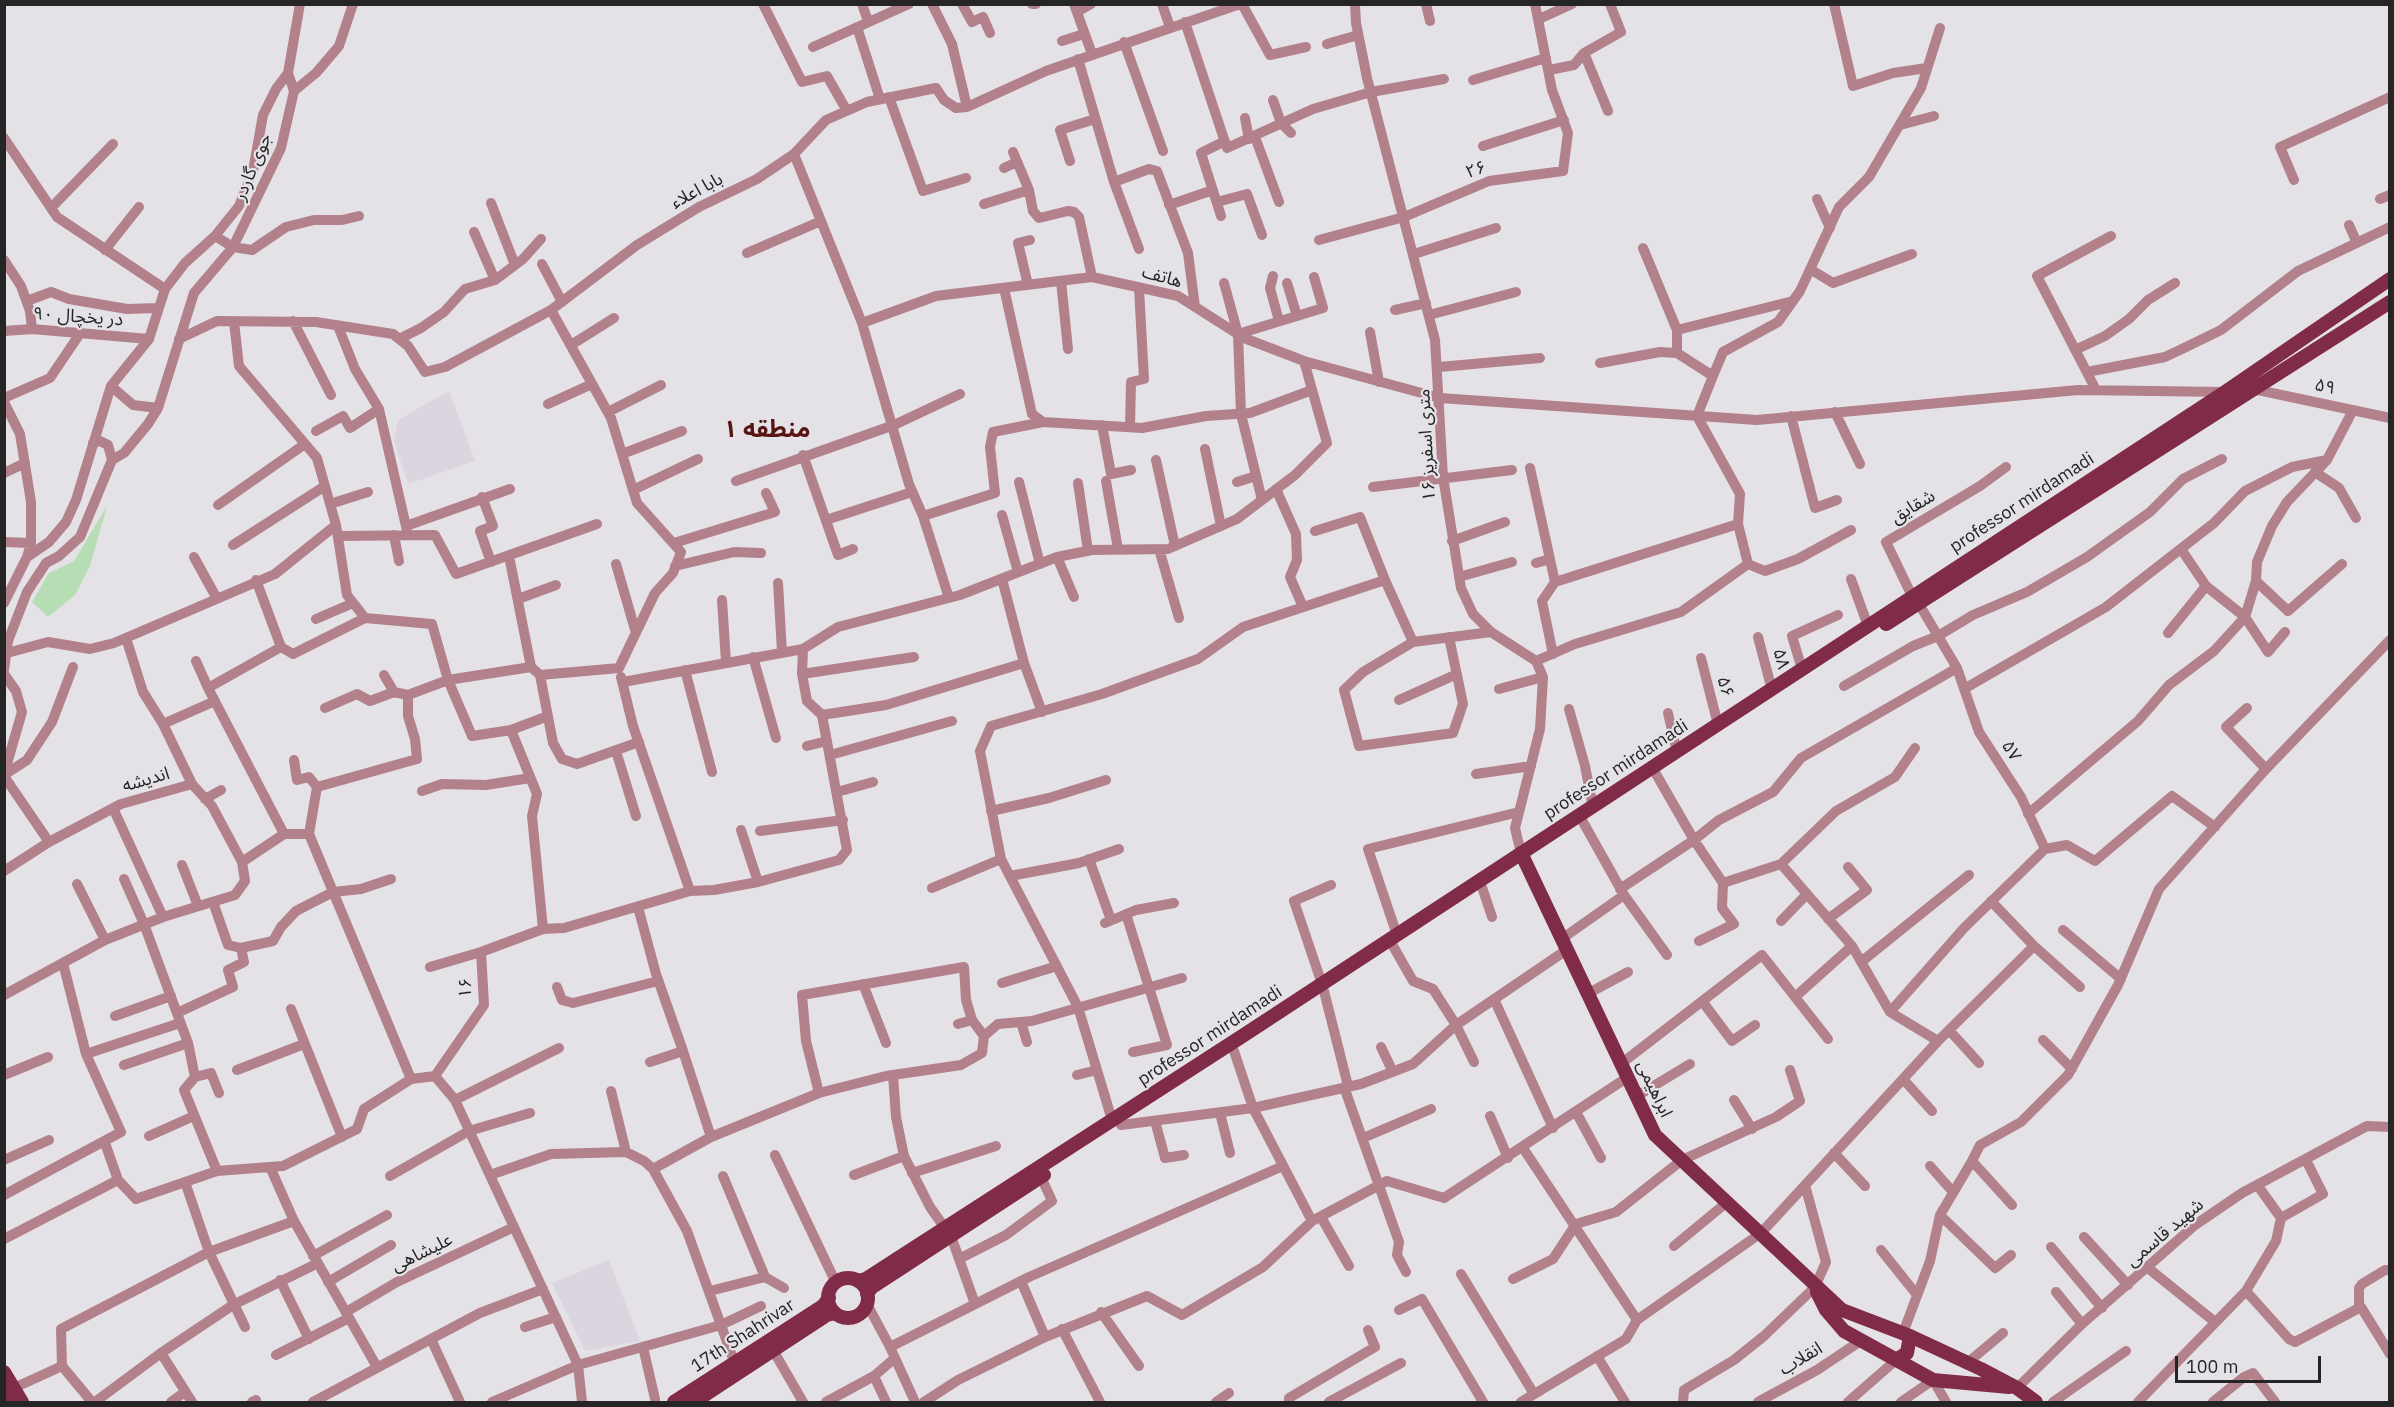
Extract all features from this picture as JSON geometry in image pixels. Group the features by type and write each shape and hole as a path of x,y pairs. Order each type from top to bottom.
{"main road":[{"name":"professor mirdamadi","path":"1395,940 1482,887 1523,856 1583,822 1656,774 2225,393 2390,279"},
{"name":"professor mirdamadi","path":"867,1299 871,1288 948,1232 1523,856 1802,669 2390,302"},
{"name":"ابراهیمی","path":"1523,856 1655,1135 1726,1203 1798,1267 1815,1287"},
{"name":"professor mirdamadi","path":"858,1281 866,1279 1041,1177 1116,1122"},
{"path":"846,1279 858,1281 867,1299 859,1314 854,1317 835,1313 829,1298 836,1283 846,1279"},
{"path":"1815,1287 1846,1313 1906,1334 2017,1388 2036,1402"},
{"path":"1815,1287 1834,1321 1859,1342 1933,1380 2017,1388"},
{"name":"17th Shahrivar","path":"674,1402 823,1306 829,1298"},
{"name":"17th Shahrivar","path":"694,1402 827,1315 835,1313"},
{"path":"1896,1360 1907,1353 1906,1334"},
{"path":"4,1372 9,1391 9,1402"},
{"path":"9,1391 22,1402"}],"street":[{"path":"300,4 288,74 294,91 316,73 339,46 353,4"},
{"path":"764,4 802,82 827,76 847,111"},
{"path":"862,4 868,21"},
{"path":"813,47 909,4"},
{"path":"932,4 952,44 967,107 1078,59 1241,4 1269,55 1306,47"},
{"path":"962,4 972,22 983,17 990,33"},
{"path":"1091,4 1075,8 1092,54"},
{"path":"1162,4 1170,27"},
{"name":"۱۶ متری اسفریز","path":"1355,4 1358,35 1371,92 1414,254 1439,367 1443,477 1461,588 1473,614 1491,632 1536,661"},
{"path":"1426,4 1430,21"},
{"path":"1483,146 1564,120 1552,90 1535,4"},
{"path":"1539,19 1572,4"},
{"path":"1549,70 1574,65 1584,53 1621,32 1610,4"},
{"path":"1834,4 1853,86 1893,73 1928,68"},
{"path":"1185,22 1227,148 1313,109 1371,92 1444,79"},
{"path":"857,27 923,191 966,178"},
{"path":"1748,564 1738,524 1740,494 1697,416 1723,352 1778,322 1793,301 1839,207 1869,177 1921,88 1940,28"},
{"path":"1062,41 1084,34"},
{"path":"1327,44 1358,35"},
{"path":"1124,42 1163,151"},
{"path":"1584,53 1608,111"},
{"path":"1473,80 1546,58"},
{"path":"1078,59 1114,182 1139,249"},
{"name":"جوی گاردر","path":"4,603 27,557 49,542 66,522 111,386 149,339 165,289 185,262 215,236 239,206 253,171 263,115 276,89 288,74"},
{"name":"بابا اعلاء","path":"399,339 408,346 424,372 445,367 551,310 637,245 699,207 757,179 794,154 826,120 885,98 936,87 944,100 956,108 967,107"},
{"name":"جوی گاردر","path":"4,672 8,642 27,592 46,563 59,556 80,537 112,460 124,453 158,408 194,293 233,247 281,148 294,91"},
{"path":"2294,180 2280,147 2390,97"},
{"path":"1273,100 1281,123 1291,133"},
{"path":"1900,125 1934,116"},
{"path":"1245,118 1279,202"},
{"path":"1070,161 1060,130 1095,119"},
{"name":"۲۶","path":"1319,240 1404,217 1489,181 1563,171 1568,133 1564,120"},
{"path":"4,138 57,217 165,289"},
{"path":"1221,216 1201,153 1225,141"},
{"path":"51,208 113,144"},
{"path":"794,154 862,323 912,492 923,516 949,598"},
{"path":"1004,168 1015,157 1029,190 1033,211 1039,218 1068,212 1074,212 1079,217 1092,277"},
{"path":"1114,182 1149,169 1157,171 1188,253 1195,307"},
{"path":"984,204 1029,190"},
{"path":"1169,205 1213,190"},
{"path":"1217,202 1247,194 1262,235"},
{"path":"1816,200 1830,228"},
{"path":"491,203 515,264"},
{"path":"105,250 139,207"},
{"path":"215,236 233,247 252,250 286,227 314,220 342,220 359,216"},
{"path":"747,253 821,221"},
{"path":"2349,225 2358,243"},
{"path":"2087,372 2165,357 2184,348 2221,330 2298,272 2390,227"},
{"path":"1414,254 1496,228"},
{"path":"474,232 495,280"},
{"path":"2096,390 2037,276 2111,236"},
{"path":"180,339 217,321 293,321 393,334 399,339 421,328 444,312 465,289 495,280 541,239"},
{"path":"1028,285 1018,243 1030,240"},
{"path":"1643,248 1677,330 1677,353"},
{"path":"1810,269 1833,283 1912,254"},
{"path":"4,260 21,286 27,301 32,329"},
{"path":"542,264 562,302"},
{"path":"1273,276 1270,288 1279,321"},
{"name":"هاتف","path":"862,323 936,296 1092,277 1178,296 1238,334 1304,361 1440,399 1757,420 2096,390 2225,393"},
{"path":"1238,334 1323,308 1314,277"},
{"path":"1061,281 1068,349"},
{"path":"1224,283 1238,334 1240,414 1262,500"},
{"path":"1287,283 1297,316"},
{"path":"2076,350 2105,336 2129,319 2148,300 2175,283"},
{"path":"1004,288 1032,414 1043,422"},
{"path":"1130,427 1131,382 1144,379 1139,288"},
{"path":"27,301 51,292 69,299 127,309 158,308"},
{"path":"1429,315 1516,292"},
{"path":"1677,330 1793,301"},
{"path":"1395,310 1426,303"},
{"path":"551,310 608,412 637,503 681,552 675,566 654,593 619,668 639,742 690,891"},
{"path":"571,345 614,318"},
{"path":"293,321 331,395"},
{"path":"234,322 239,366 317,458 336,525 347,595 365,618"},
{"path":"338,326 355,369 379,409 407,530"},
{"name":"در یخچال ۹۰","path":"4,331 32,329 80,335 149,339"},
{"path":"1370,332 1379,382"},
{"path":"27,557 31,543 31,502 20,434 4,400 50,378 80,335"},
{"path":"1600,363 1660,352 1677,353 1713,376"},
{"path":"1439,367 1540,358"},
{"path":"622,682 803,649 838,627 949,598 1057,557 1089,550 1159,549 1175,546 1237,519 1276,489 1327,443 1304,361"},
{"path":"548,404 592,384"},
{"path":"608,412 661,385"},
{"path":"111,386 133,405 158,408"},
{"name":"۵۹","path":"2253,389 2390,418"},
{"path":"923,516 995,493 990,447 993,432 1043,422 1142,428 1206,416 1250,413 1312,390"},
{"path":"736,481 803,455 894,425 960,394"},
{"path":"316,431 343,416 350,428 379,409"},
{"path":"2028,814 2138,721 2169,685 2214,651 2245,617 2256,581 2257,562 2272,526 2287,502 2327,460 2353,410"},
{"path":"1835,412 1860,464"},
{"path":"1791,416 1815,508 1837,500"},
{"path":"1102,425 1111,474 1131,470"},
{"path":"622,454 682,431"},
{"path":"93,443 100,441 108,445 112,460"},
{"path":"218,505 305,444"},
{"path":"1205,449 1221,526"},
{"path":"803,455 838,555 853,549"},
{"path":"633,490 698,459"},
{"path":"1844,686 1912,646 1938,636 1973,615 2027,592 2087,557 2150,512 2183,479 2222,459"},
{"path":"1156,460 1175,546"},
{"path":"1964,689 2106,607 2214,523 2245,491 2292,467 2327,460"},
{"path":"4,473 25,463"},
{"name":"شقایق","path":"1915,600 1886,543 1980,486 2006,467"},
{"path":"1530,468 1555,582"},
{"path":"1373,487 1512,470"},
{"path":"2315,472 2339,488 2356,518"},
{"path":"1237,482 1256,476"},
{"path":"1106,481 1118,549"},
{"path":"1019,482 1040,564"},
{"path":"1078,483 1089,550"},
{"path":"233,545 325,486"},
{"path":"338,536 394,535 482,497 510,489"},
{"path":"1276,489 1296,534 1297,560 1290,577 1303,607"},
{"path":"330,504 368,492"},
{"path":"826,520 912,492"},
{"path":"674,543 775,512 766,493"},
{"path":"482,497 493,526 480,531 491,562"},
{"path":"1002,515 1018,572"},
{"path":"1315,531 1360,517 1413,642"},
{"path":"1452,541 1505,522"},
{"path":"407,530 435,535 456,574 597,524"},
{"path":"1553,654 1542,601 1555,582 1738,524"},
{"path":"7,653 48,642 90,649 126,638 216,597 275,574 336,525"},
{"path":"1748,564 1765,571 1798,559 1851,530"},
{"path":"394,535 399,561"},
{"path":"4,542 31,543"},
{"path":"1159,549 1179,618"},
{"path":"2181,549 2206,586 2245,617 2268,652 2285,632"},
{"path":"675,566 734,552 761,553"},
{"path":"509,556 531,667 540,675 553,743 562,759 578,764 639,742"},
{"path":"194,557 216,597"},
{"path":"1057,557 1074,597"},
{"path":"1536,563 1550,560"},
{"path":"1459,577 1512,562"},
{"path":"616,564 636,633"},
{"path":"1523,856 1515,828 1540,729 1543,677 1536,661 1575,644 1680,612 1748,564"},
{"path":"2256,581 2288,611 2342,564"},
{"path":"1002,579 1024,663 1042,712"},
{"path":"1851,579 1869,626"},
{"path":"256,580 281,647 293,654 365,618 432,624 448,680 472,736 511,730 548,716"},
{"path":"1385,580 1243,627 1198,659 1102,694 991,726 980,751 1001,859 1078,1006 1097,1070 1116,1122 1155,1120 1253,1108 1346,1087 1413,1064 1456,1025 1494,999 1565,943 1622,892 1719,820 1773,792 1801,758 1957,668"},
{"path":"777,583 782,652"},
{"path":"518,599 556,585"},
{"path":"2168,633 2206,586"},
{"path":"722,600 726,662"},
{"name":"۵۷","path":"1915,600 1957,668 1979,732 2028,814 2045,849"},
{"path":"316,619 353,603"},
{"path":"1802,669 1792,636 1838,615"},
{"path":"1449,638 1463,704 1453,733 1359,747 1344,690 1363,672 1413,642 1491,632"},
{"name":"۵۸","path":"1758,637 1772,690"},
{"name":"اندیشه","path":"4,871 49,842 113,808 192,784 164,723 143,692 126,638"},
{"path":"1906,1334 1930,1261 1940,1215 1953,1192 1980,1146 2021,1122 2072,1069 2121,978 2159,889 2266,769 2390,640"},
{"path":"208,688 281,647"},
{"path":"803,649 802,674 807,701 822,715 886,705 1024,663"},
{"path":"753,657 776,738"},
{"path":"802,674 914,657"},
{"name":"۵۶","path":"1701,658 1718,725"},
{"path":"196,661 284,834"},
{"path":"4,775 27,760 52,722 73,667"},
{"path":"324,708 357,694 370,701 394,692 408,695 448,680 531,667"},
{"path":"540,675 619,668"},
{"path":"685,670 712,772"},
{"path":"4,672 16,690 22,712 4,775 49,842"},
{"path":"1399,700 1456,674"},
{"path":"384,675 394,692"},
{"path":"1499,689 1543,677"},
{"path":"317,787 417,759 416,739 408,716 408,695"},
{"path":"164,723 215,701"},
{"path":"2247,708 2226,727 2266,769"},
{"path":"1569,709 1585,766 1593,807"},
{"path":"1668,713 1677,752"},
{"name":"۱۶","path":"435,1076 484,1005 482,952 543,930 564,928 690,891 714,891 758,882 839,860 847,850 822,715"},
{"path":"830,755 952,721"},
{"path":"511,730 537,794 532,816 543,930"},
{"path":"807,747 827,741"},
{"path":"1724,883 1780,864 1836,811 1895,777 1915,748"},
{"path":"616,751 636,816"},
{"path":"294,760 297,780 309,777 317,787 309,834 411,1078"},
{"path":"1476,774 1531,766"},
{"path":"1656,774 1694,840 1724,883 1722,908 1734,924 1699,941"},
{"path":"422,791 442,784 486,785 530,778"},
{"path":"992,811 1048,798 1106,780"},
{"path":"837,792 873,782"},
{"path":"4,995 105,940 163,917 235,895 245,881 242,862 212,806 192,784"},
{"path":"205,799 221,790"},
{"path":"1890,1012 1991,901 2045,849 2067,844 2095,861 2172,796 2215,827"},
{"path":"113,808 163,917"},
{"path":"1473,1062 1456,1025 1433,988 1413,981 1395,940 1368,849 1519,812"},
{"path":"760,831 843,820"},
{"path":"1583,822 1622,892 1667,955"},
{"path":"741,830 758,882"},
{"path":"242,862 284,834 309,834"},
{"path":"1010,876 1089,860 1119,849"},
{"path":"932,888 1001,859"},
{"path":"1089,860 1108,921 1126,914 1174,903"},
{"path":"1780,864 1852,946 1890,1012 1938,1041"},
{"path":"182,865 198,906"},
{"path":"1828,919 1867,890 1848,867"},
{"path":"1861,962 1969,875"},
{"path":"124,879 144,924 188,1043 195,1077"},
{"path":"213,902 228,945 242,948 273,941 281,927 296,911 333,892 361,889 391,879"},
{"path":"77,884 105,940"},
{"path":"1332,885 1294,901 1323,987 1346,1087 1399,1242 1397,1255 1406,1272"},
{"path":"1482,887 1492,917"},
{"path":"1782,921 1807,894"},
{"path":"1991,901 2034,946 2080,987"},
{"path":"638,906 658,981 711,1137"},
{"path":"1126,914 1167,1045 1133,1052"},
{"path":"2062,930 2121,978"},
{"path":"1796,997 1852,946"},
{"path":"1521,1402 1626,1339 1637,1320 1761,1233 1938,1041 2034,946"},
{"path":"86,1054 178,1018 233,987 228,970 244,962 242,948"},
{"path":"430,967 482,952"},
{"path":"1622,1063 1762,955 1828,1039"},
{"path":"4,1195 105,1143 121,1132 86,1054 63,963"},
{"path":"1002,983 1057,966"},
{"path":"819,1093 806,1041 802,995 964,967 966,1000 972,1020 984,1036"},
{"path":"1589,993 1628,972"},
{"path":"653,1169 711,1137 819,1093 893,1075 961,1065 982,1053 984,1036 998,1024 1020,1022 1150,989 1182,978"},
{"path":"557,987 562,1000 573,1003 658,981"},
{"path":"863,984 886,1043"},
{"path":"115,1016 171,996"},
{"path":"1494,999 1553,1128"},
{"path":"1702,1001 1732,1041 1755,1025"},
{"path":"291,1009 342,1137"},
{"path":"958,1024 972,1020"},
{"path":"1020,1022 1027,1042"},
{"path":"1949,1030 1979,1063"},
{"path":"2043,1040 2072,1069"},
{"path":"124,1065 188,1043"},
{"path":"237,1070 304,1044"},
{"path":"1232,1047 1253,1108 1283,1166 1349,1266"},
{"path":"1381,1047 1393,1072"},
{"path":"455,1100 559,1048"},
{"path":"650,1062 683,1051"},
{"path":"4,1075 48,1057"},
{"path":"1637,1096 1690,1064"},
{"path":"1077,1075 1097,1070"},
{"path":"1513,1279 1553,1259 1576,1224 1617,1212 1682,1160 1776,1117 1800,1101 1790,1070"},
{"path":"217,1171 184,1090 195,1077 211,1073 219,1093"},
{"path":"893,1075 896,1118 904,1156 948,1232 975,1304"},
{"path":"105,1143 118,1180 136,1199 217,1171 282,1166 357,1129 364,1109 411,1078 435,1076 455,1100 578,1365 582,1402"},
{"path":"924,1402 958,1380 1045,1336 1101,1312 1147,1296 1182,1315 1263,1267 1316,1219 1387,1181 1444,1198 1628,1077"},
{"path":"1903,1078 1932,1111"},
{"path":"611,1091 626,1152"},
{"path":"1734,1100 1752,1129"},
{"path":"1363,1138 1431,1109"},
{"path":"1576,1112 1601,1158"},
{"path":"390,1176 469,1131 530,1113"},
{"path":"1220,1113 1230,1153"},
{"path":"149,1136 194,1116"},
{"path":"1490,1116 1508,1158"},
{"path":"1155,1120 1165,1158 1184,1155"},
{"name":"شهید قاسمی","path":"2017,1388 2082,1324 2195,1225 2242,1193 2367,1126 2390,1127"},
{"path":"4,1160 49,1140"},
{"path":"912,1173 996,1146"},
{"path":"1523,1148 1576,1224 1637,1320"},
{"path":"490,1175 551,1154 626,1152 653,1169 687,1231 735,1364"},
{"path":"1834,1153 1865,1186"},
{"path":"775,1155 836,1283"},
{"path":"854,1175 904,1156"},
{"path":"2281,1218 2323,1194 2306,1160"},
{"path":"1971,1161 2012,1205"},
{"path":"890,1347 1022,1281 1283,1166"},
{"path":"1930,1166 1953,1192"},
{"path":"270,1167 294,1221 377,1367"},
{"path":"723,1176 765,1277 784,1288"},
{"path":"959,1259 1006,1235 1052,1201 1041,1177"},
{"path":"4,1239 118,1180"},
{"path":"185,1182 209,1252 245,1327"},
{"path":"1683,1402 1684,1390 1734,1360 1764,1336 1815,1287 1826,1262 1805,1185"},
{"path":"2138,1402 2246,1291 2276,1241 2281,1218 2258,1186"},
{"path":"1674,1246 1726,1203"},
{"path":"294,1221 209,1252 61,1329 62,1366 93,1402 233,1305 316,1259 387,1215"},
{"path":"1940,1215 1995,1268 2011,1255"},
{"name":"علیشاهی","path":"276,1356 309,1340 398,1282 514,1227"},
{"path":"2084,1237 2128,1285"},
{"path":"328,1282 391,1245"},
{"path":"2051,1247 2102,1308"},
{"path":"1881,1251 1917,1295"},
{"path":"2148,1268 2214,1323"},
{"path":"2359,1307 2359,1288 2362,1284 2385,1270 2390,1270"},
{"path":"1461,1274 1534,1395"},
{"path":"710,1291 765,1277"},
{"path":"279,1280 309,1340"},
{"path":"1022,1281 1045,1336"},
{"path":"313,1402 480,1313 543,1288"},
{"path":"2246,1291 2289,1339 2295,1342 2359,1307"},
{"path":"2056,1292 2082,1324"},
{"path":"867,1299 915,1402"},
{"path":"1399,1310 1422,1299 1483,1402"},
{"path":"492,1402 578,1365 721,1325 761,1306"},
{"path":"2359,1307 2363,1308 2390,1354"},
{"path":"1101,1312 1139,1366"},
{"path":"525,1327 556,1317"},
{"path":"1062,1329 1100,1402"},
{"path":"1289,1402 1288,1398 1375,1347 1368,1330"},
{"path":"1966,1364 2003,1332"},
{"path":"431,1339 460,1402"},
{"name":"انقلاب","path":"1758,1402 1817,1370 1859,1342"},
{"path":"643,1347 654,1399"},
{"path":"773,1350 803,1402"},
{"path":"2053,1402 2126,1351"},
{"path":"161,1353 192,1402"},
{"path":"1597,1356 1625,1402"},
{"path":"826,1402 874,1376 896,1358"},
{"path":"1848,1402 1896,1360"},
{"path":"1329,1402 1401,1363"},
{"path":"9,1391 62,1366"},
{"path":"2213,1402 2244,1377 2253,1373 2275,1402"},
{"path":"874,1376 886,1402"},
{"path":"1900,1402 1933,1380 1946,1402"},
{"path":"171,1402 185,1392"},
{"path":"108,1393 115,1402"},
{"path":"1216,1402 1229,1393"}],"shaded area":[{"path":"449,391 475,461 408,484 394,441 398,420"},
{"path":"609,1260 640,1341 585,1351 552,1283"}],"green space":[{"path":"107,506 90,566 75,595 48,617 32,602 49,573 74,561"}],"district":[{"name":"منطقه ۱","path":"767,430"}]}
